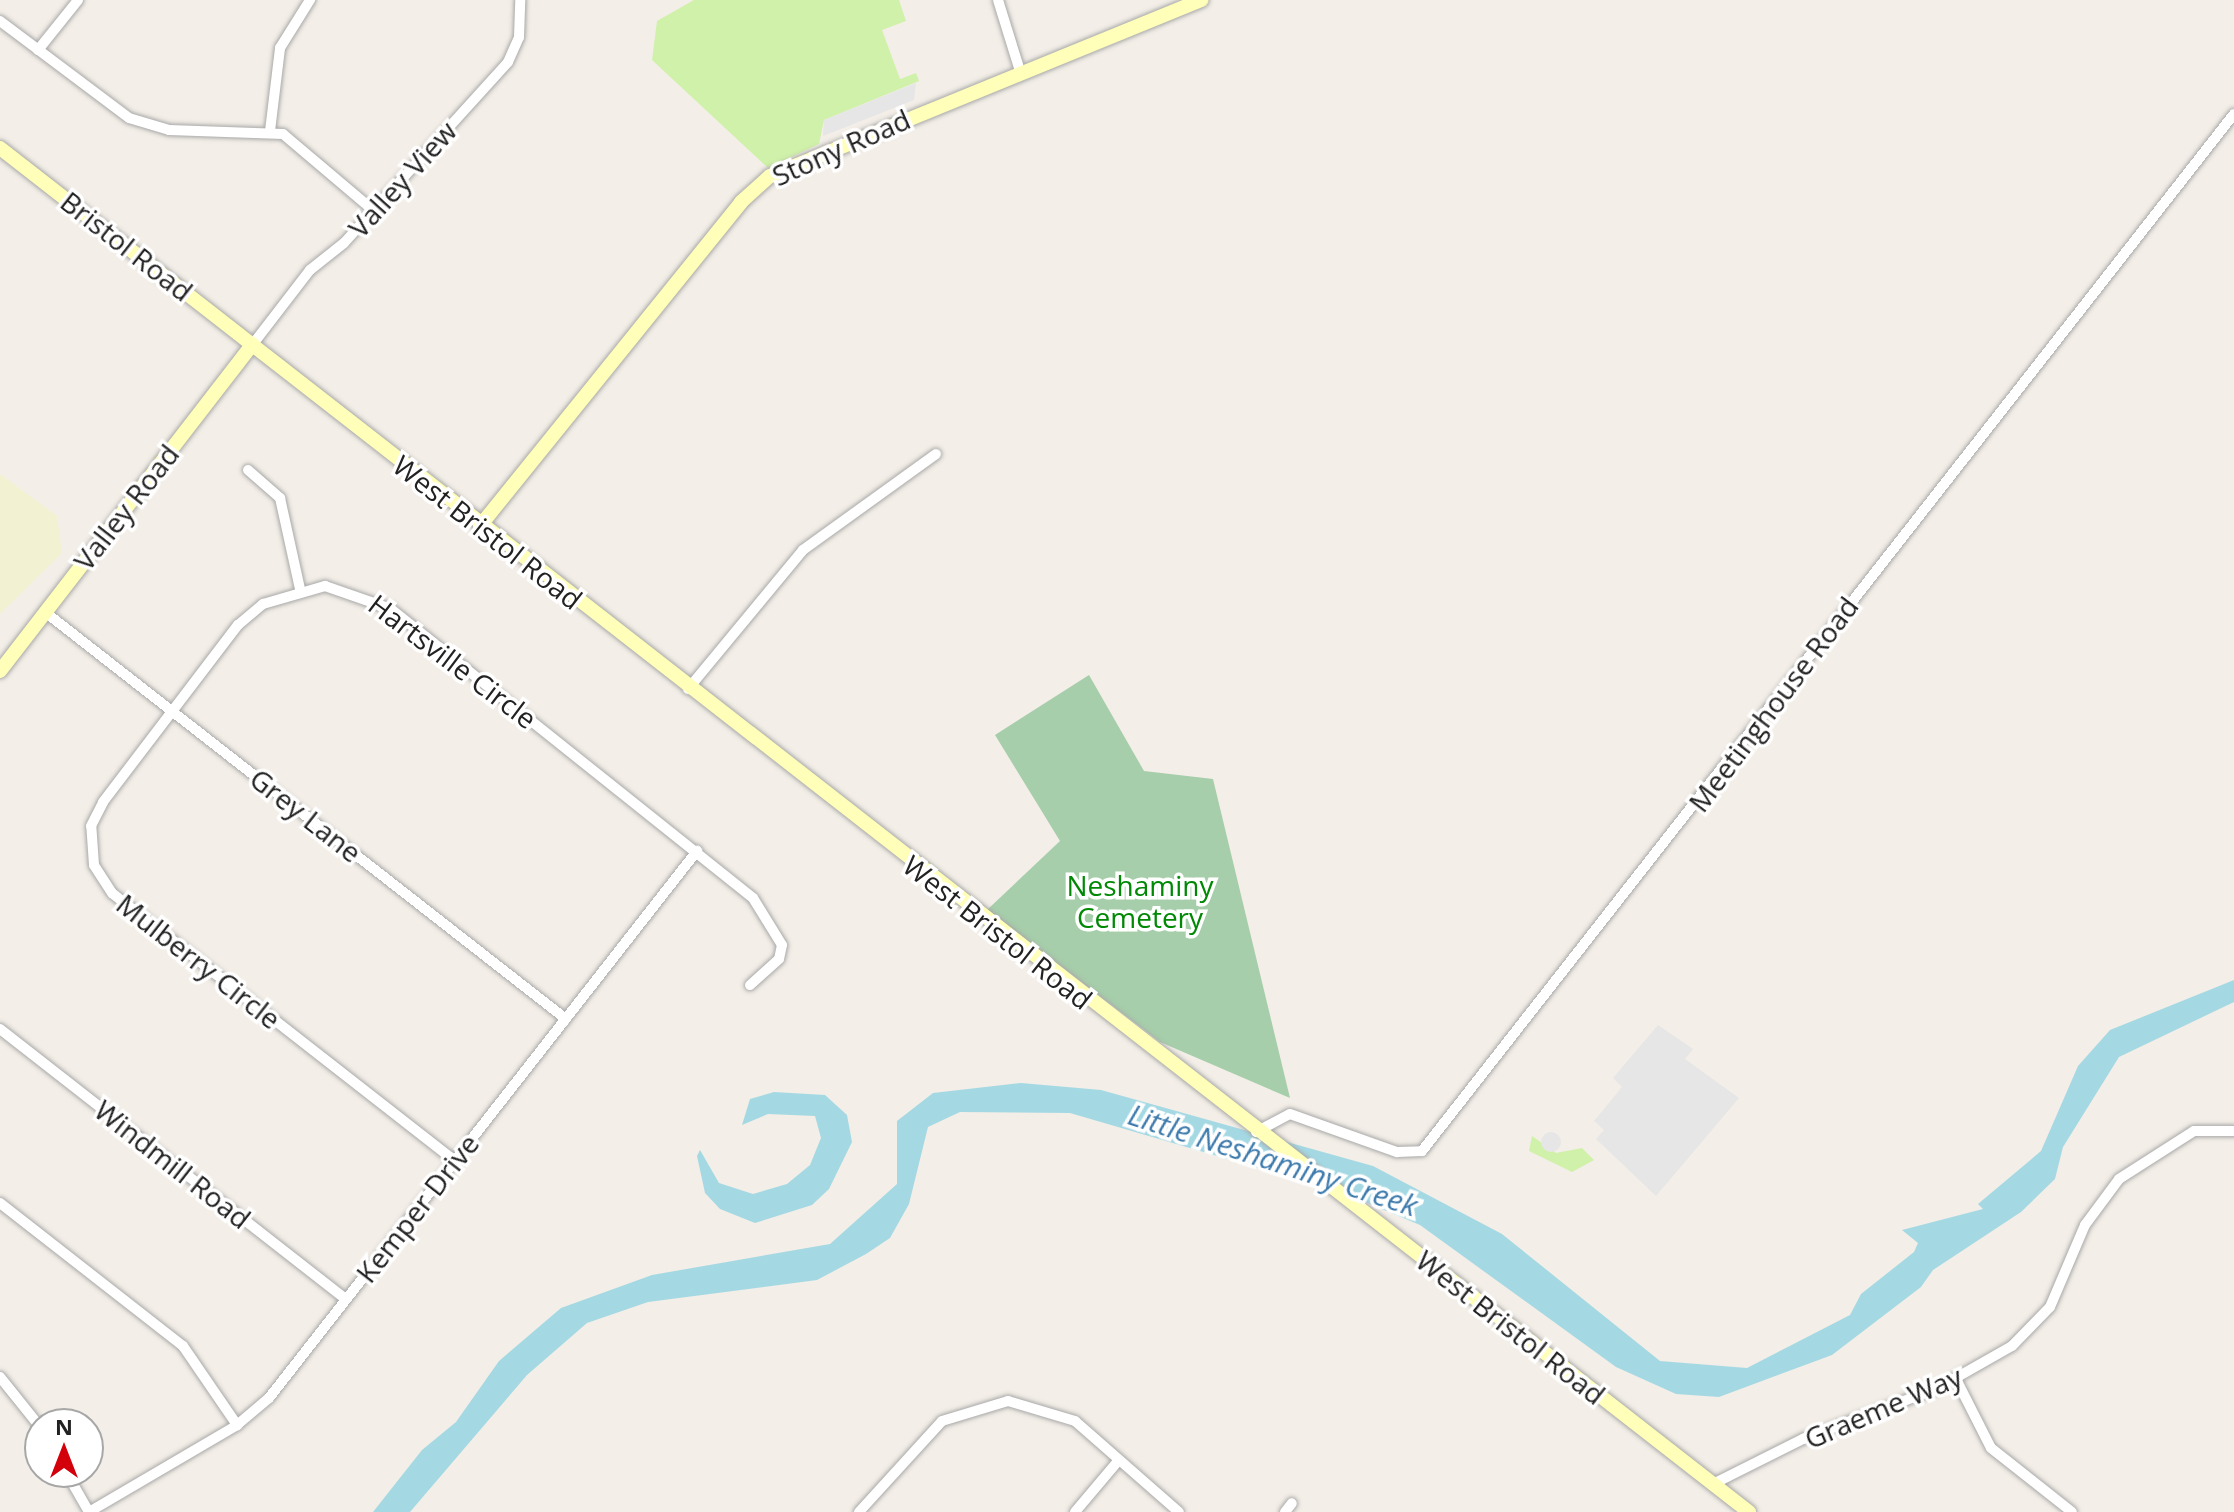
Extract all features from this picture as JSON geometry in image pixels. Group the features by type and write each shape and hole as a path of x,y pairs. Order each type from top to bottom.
{"main road":[{"name":"Stony Road","path":"480,526 761,183 1020,71 1201,0"},
{"name":"Bristol Road","path":"0,148 253,344"},
{"name":"West Bristol Road","path":"253,344 480,526 1256,1133 1382,1226 1749,1512"},
{"name":"Valley Road","path":"0,671 253,344"}],"street":[{"path":"38,50 78,0"},
{"path":"270,131 280,48 310,0"},
{"name":"Valley View","path":"253,344 310,270 374,211 508,62 521,27 520,0"},
{"path":"998,0 1020,71"},
{"path":"0,21 141,124 270,131 304,146 374,211"},
{"name":"Meetinghouse Road","path":"1256,1133 1290,1114 1409,1156 1423,1149 2234,114"},
{"path":"688,689 803,550 936,454"},
{"path":"248,470 280,498 300,589"},
{"name":"Hartsville Circle","path":"173,711 250,614 300,589 340,587 380,602 753,898 780,936 779,959 750,985"},
{"name":"Grey Lane","path":"45,612 566,1019"},
{"name":"Mulberry Circle","path":"173,711 94,817 97,874 112,893 455,1161"},
{"name":"Kemper Drive","path":"89,1512 237,1425 269,1398 697,851"},
{"name":"Windmill Road","path":"0,1029 346,1299"},
{"name":"Graeme Way","path":"1713,1484 1956,1379 2036,1324 2061,1288 2091,1215 2119,1179 2194,1131 2234,1131"},
{"path":"0,1203 183,1346 237,1425"},
{"path":"0,1377 25,1408"},
{"path":"1956,1379 1991,1448 2072,1512"},
{"path":"859,1512 931,1431 981,1404 1045,1407 1119,1460 1179,1512"},
{"path":"1075,1512 1119,1460"},
{"path":"75,1488 89,1512"}],"green space":[{"path":"694,0 899,0 906,21 882,30 900,79 916,73 919,81 824,120 819,144 768,168 652,60 657,21"},
{"path":"0,474 57,516 62,553 0,614"},
{"name":"Neshaminy Cemetery","path":"1089,675 1144,771 1213,779 1290,1098 1160,1042 987,910 1060,841 995,735"},
{"path":"1532,1136 1556,1153 1582,1148 1594,1160 1572,1172 1529,1151"}],"shaded area":[{"path":"916,83 914,100 823,136 824,120"},
{"path":"1658,1025 1693,1049 1685,1059 1739,1098 1656,1196 1596,1139 1604,1130 1594,1121 1622,1087 1613,1078"},
{"path":"1551,1132 1558,1135 1561,1142 1558,1149 1551,1152 1544,1149 1541,1142 1544,1135"}],"water":[{"name":"Little Neshaminy Creek","path":"2234,980 2234,1002 2119,1057 2063,1147 2055,1179 2021,1212 1933,1270 1921,1287 1832,1355 1719,1397 1676,1394 1616,1367 1420,1225 1341,1192 1070,1113 960,1112 928,1127 909,1204 890,1238 817,1280 648,1302 587,1323 527,1375 410,1512 373,1512 422,1450 456,1422 499,1361 561,1308 652,1275 830,1244 897,1184 897,1121 933,1093 1021,1083 1101,1090 1373,1166 1502,1234 1660,1361 1747,1368 1850,1315 1861,1294 1914,1252 1918,1243 1902,1230 1983,1209 1978,1204 2041,1151 2078,1066 2110,1030"},
{"path":"774,1092 825,1095 847,1115 852,1142 829,1189 812,1205 755,1223 720,1209 705,1193 697,1156 700,1150 719,1183 753,1194 787,1184 810,1165 821,1138 815,1116 768,1114 742,1125 750,1099"}]}
